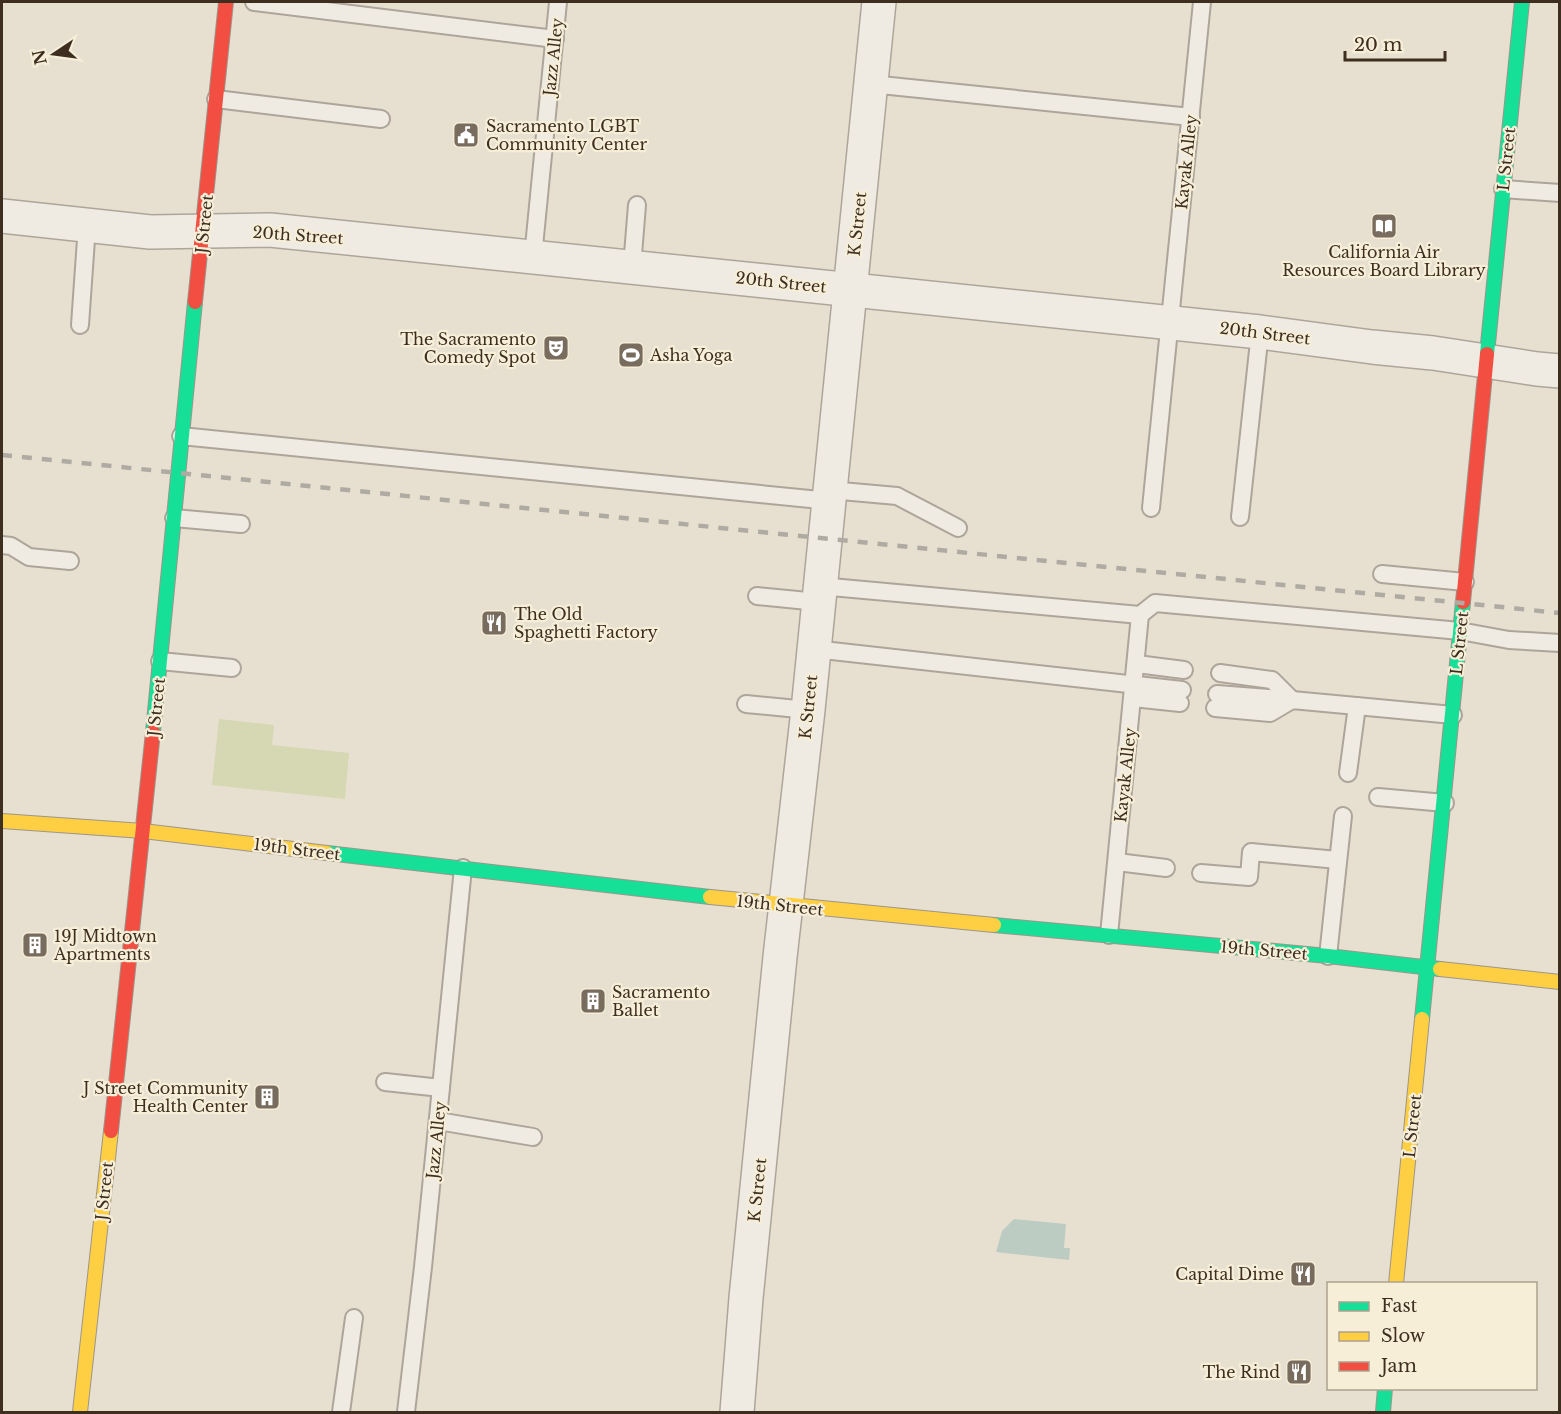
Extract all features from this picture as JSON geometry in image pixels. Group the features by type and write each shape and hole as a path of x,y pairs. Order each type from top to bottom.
{"main road":[{"name":"J Street","path":"80,1413 143,831 226,2"},
{"name":"L Street","path":"1396,1282 1522,2"},
{"name":"19th Street","path":"2,821 143,831 785,906 1328,956 1560,982"},
{"path":"1383,1413 1385,1390"}],"street":[{"name":"K Street","path":"737,1413 746,1298 785,906 808,710 879,2"},
{"name":"20th Street","path":"2,216 150,232 270,230 1170,322 1433,353 1560,371"}],"lane":[{"path":"254,2 555,39"},
{"name":"Jazz Alley","path":"533,257 558,2"},
{"name":"Kayak Alley","path":"1151,508 1202,2"},
{"path":"871,84 1191,117"},
{"path":"216,99 381,119"},
{"path":"1503,189 1560,193"},
{"path":"632,267 637,205"},
{"path":"80,325 87,225"},
{"path":"1240,517 1260,332"},
{"path":"181,436 830,495 897,496 958,528"},
{"path":"174,518 241,524"},
{"path":"2,545 10,546 28,557 70,561"},
{"path":"1382,574 1466,582"},
{"path":"757,596 819,594 1140,615 1155,603 1460,631 1509,640 1560,643"},
{"name":"Kayak Alley","path":"1109,935 1117,862 1133,775 1134,691 1140,615"},
{"path":"814,649 1181,697"},
{"path":"160,662 232,668"},
{"path":"1137,664 1184,670"},
{"path":"1220,673 1272,680 1292,700"},
{"path":"1216,701 1270,713 1292,700 1453,715"},
{"path":"746,704 808,710"},
{"path":"1348,773 1357,706"},
{"path":"1378,797 1445,803"},
{"path":"1328,956 1343,816"},
{"path":"1201,873 1249,877 1251,852 1338,860"},
{"path":"1117,862 1166,867"},
{"name":"Jazz Alley","path":"406,1413 463,868"},
{"path":"385,1082 441,1088"},
{"path":"438,1121 533,1137"},
{"path":"341,1413 354,1318"}],"green space":[{"path":"219,719 274,725 272,745 349,753 345,799 212,785"}],"shaded area":[{"path":"1014,1219 1066,1224 1064,1248 1070,1248 1069,1260 996,1252 1002,1231"}],"railway":[{"path":"2,455 1560,613"}],"traffic: fast":[{"path":"1487,354 1522,2"},
{"path":"153,732 195,302"},
{"path":"1422,1019 1463,602"},
{"path":"327,853 710,897"},
{"path":"994,925 1328,956 1440,969"},
{"path":"1383,1412 1385,1390"}],"traffic: slow":[{"path":"2,821 143,831 327,853"},
{"path":"710,897 994,925"},
{"path":"1440,969 1560,982"},
{"path":"1396,1282 1422,1019"},
{"path":"80,1412 111,1131"}],"traffic: jam":[{"path":"195,302 226,2"},
{"path":"1463,602 1487,354"},
{"path":"111,1131 153,732"}],"place":[{"name":"Sacramento LGBT Community Center","path":"466,135"},
{"name":"California Air Resources Board Library","path":"1384,226"},
{"name":"The Sacramento Comedy Spot","path":"556,348"},
{"name":"Asha Yoga","path":"631,355"},
{"name":"The Old Spaghetti Factory","path":"494,623"},
{"name":"19J Midtown Apartments","path":"35,945"},
{"name":"Sacramento Ballet","path":"593,1001"},
{"name":"J Street Community Health Center","path":"267,1097"},
{"name":"Capital Dime","path":"1303,1274"},
{"name":"The Rind","path":"1299,1372"}]}
